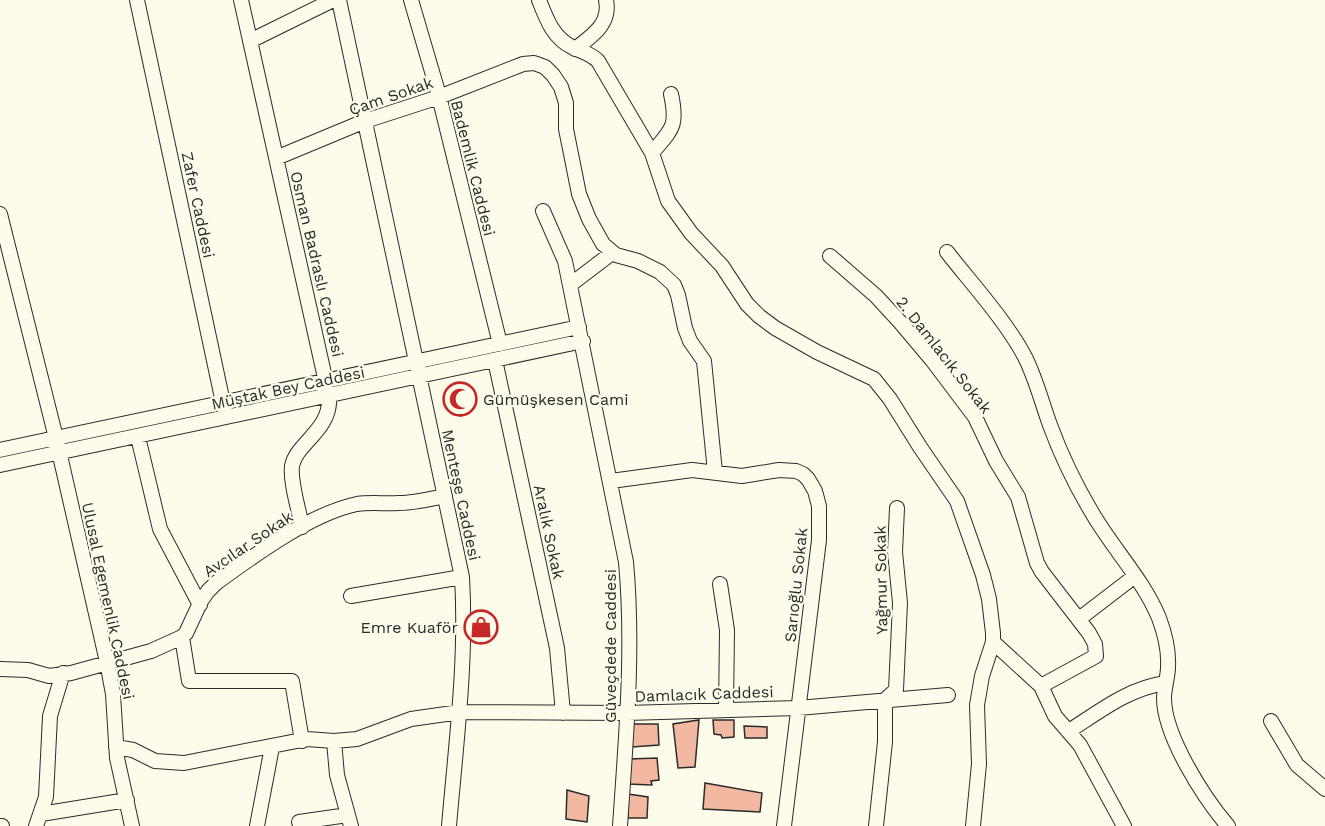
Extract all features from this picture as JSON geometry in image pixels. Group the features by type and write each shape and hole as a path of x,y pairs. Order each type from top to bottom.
{"street":[{"name":"Zafer Caddesi","path":"137,0 225,411"},
{"name":"Osman Badraslı Caddesi","path":"241,0 327,389 325,417 310,441 297,455 292,468 302,527"},
{"path":"250,41 333,0"},
{"name":"Menteşe Caddesi","path":"339,0 462,577 464,650 448,826"},
{"name":"Bademlik Caddesi","path":"411,0 439,98 500,344"},
{"path":"539,0 553,31 562,41 591,55 597,62 652,153 668,201 691,233 722,266 751,308 775,328 817,352 867,375 880,385 954,495 975,547 988,593 992,622 993,642 982,676 977,705 979,764 973,826"},
{"path":"575,49 590,38 606,19 608,8 606,0"},
{"name":"Çam Sokak","path":"276,158 365,121 439,98 518,66 534,63 545,67 561,87 566,103 568,138 579,194 596,232 612,253"},
{"path":"652,153 674,124 675,110 672,94"},
{"name":"Güveçdede Caddesi","path":"543,212 565,261 624,543 628,583 627,713 620,826"},
{"name":"Ulusal Egemenlik Caddesi","path":"0,214 56,438 107,662 113,694 116,747 132,826"},
{"path":"947,252 1014,340 1024,357 1059,447 1081,492 1101,527 1152,602 1164,635 1168,667 1164,699 1172,737 1206,798 1228,826"},
{"path":"570,285 612,253 638,261 660,272 674,285 690,341 704,361 715,472"},
{"name":"2. Damlacık Sokak","path":"830,256 876,296 900,322 975,417 996,461 1018,496 1042,572 1079,619 1095,644 1096,656 1041,687"},
{"name":"Müştak Bey Caddesi","path":"327,389 416,362 500,344 581,334"},
{"name":"Müştak Bey Caddesi","path":"0,450 56,438 225,411 327,389 419,376 495,360 581,334"},
{"name":"Aralık Sokak","path":"495,360 557,648 563,713"},
{"name":"Müştak Bey Caddesi","path":"0,465 138,437 225,411"},
{"path":"138,437 160,529 200,605"},
{"name":"Sarıoğlu Sokak","path":"611,481 681,471 701,470 742,476 779,470 803,474 815,491 819,506 819,540 784,826"},
{"name":"Avcılar Sokak","path":"182,637 191,626 208,591 216,583 302,527 354,505 371,502 401,504 445,496"},
{"name":"Yağmur Sokak","path":"876,826 885,742 885,700 897,690 900,603 895,552 897,508"},
{"path":"1079,619 1135,576"},
{"path":"351,596 462,577"},
{"path":"720,584 727,630 726,710"},
{"path":"0,669 28,670 49,676 137,656 182,637 189,681 292,681 302,741"},
{"path":"993,642 1041,687 1055,716 1080,745 1124,826"},
{"path":"38,820 46,797 50,716 63,673"},
{"path":"1069,731 1132,692 1151,685 1166,683"},
{"name":"Damlacık Caddesi","path":"116,747 133,750 155,761 196,762 313,739 334,741 357,739 422,716 460,712 627,713 798,708 948,695"},
{"path":"1271,722 1297,765 1325,789"},
{"path":"299,822 349,820 337,775 334,741"},
{"path":"257,826 272,747"},
{"path":"38,820 127,800"}],"building":[{"name":"Gümüşkesen Cami","path":"460,383 476,403 461,416 444,395"},
{"path":"699,720 695,767 678,768 673,724"},
{"path":"713,720 734,720 734,737 722,738 721,735 714,734"},
{"path":"631,724 658,724 659,745 632,747"},
{"path":"744,726 767,727 767,738 745,738"},
{"path":"657,758 659,780 651,781 652,785 628,784 629,759"},
{"path":"705,783 762,793 760,812 703,809"},
{"path":"567,790 589,796 587,822 566,819"},
{"path":"628,794 648,797 647,818 628,818"}],"place":[{"name":"Gümüşkesen Cami","path":"460,399"},
{"name":"Emre Kuaför","path":"481,627"}]}
